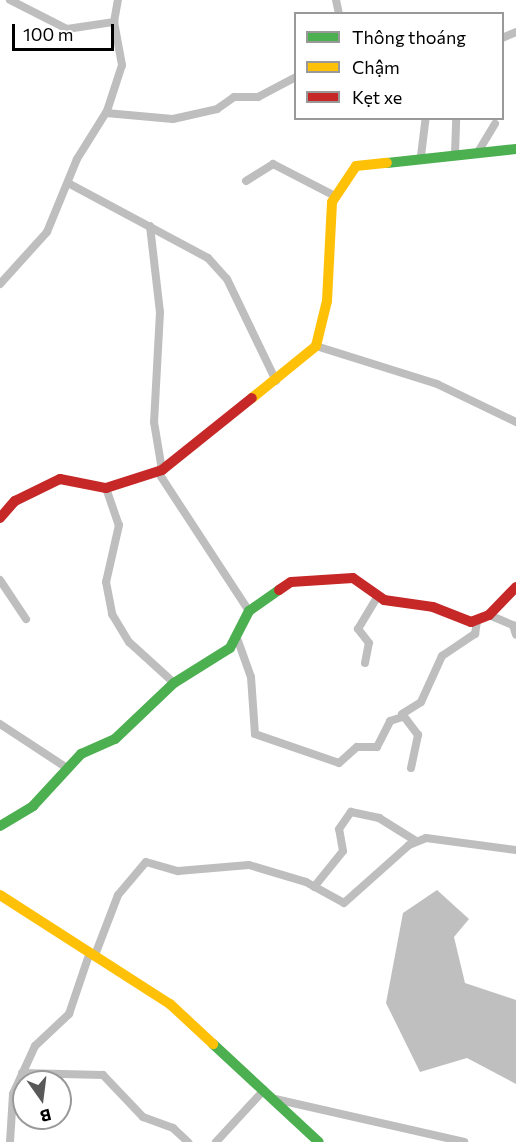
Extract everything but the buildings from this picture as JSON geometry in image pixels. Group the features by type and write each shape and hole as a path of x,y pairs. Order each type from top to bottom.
{"street":[{"path":"10,0 68,29 114,22"},
{"path":"0,284 47,232 68,183 106,113 122,64 114,22 118,0"},
{"path":"106,113 173,119 217,109 234,97 258,97 294,78"},
{"path":"421,156 426,120"},
{"path":"455,154 456,120"},
{"path":"478,152 495,124"},
{"path":"0,518 15,501 60,479 106,488 160,471 276,381 316,346 324,327 328,278 327,232 335,196 356,166 421,156 516,149"},
{"path":"246,181 273,164 335,196"},
{"path":"68,183 208,258 227,279 276,381"},
{"path":"150,226 160,312 154,422 160,471 249,611"},
{"path":"316,346 437,384 516,422"},
{"path":"106,488 119,525 106,582 112,614 129,642 174,683"},
{"path":"0,826 33,806 81,754 121,734 174,683 230,648 249,611 291,582 312,578 353,578 378,596 477,621 489,615 516,587"},
{"path":"0,580 27,619"},
{"path":"365,663 369,644 358,629 378,596"},
{"path":"489,615 513,625 516,635"},
{"path":"237,638 251,677 255,734 339,763 357,747 377,747 390,721 402,717 421,702 442,656 475,634 477,621"},
{"path":"402,717 418,735 411,768"},
{"path":"0,724 68,768"},
{"path":"314,887 343,851 339,829 351,812 379,818 416,841"},
{"path":"23,1070 35,1046 69,1014 118,896 141,863 178,871 249,865 314,887 338,902 351,900 416,841 436,837 516,850"},
{"path":"0,895 170,1004 319,1142"},
{"path":"72,1074 103,1075 143,1117 173,1128 188,1142"},
{"path":"216,1142 264,1090"},
{"path":"10,1142 12,1098"},
{"path":"273,1099 464,1142"}],"shaded area":[{"path":"437,890 469,919 454,937 465,983 516,1000 516,1084 467,1058 420,1072 386,1003 403,913"}],"traffic: fast":[{"path":"387,163 516,149"},
{"path":"0,826 33,806 81,754 115,739 174,683 230,648 249,611 279,590"},
{"path":"213,1044 319,1142"}],"traffic: slow":[{"path":"252,398 316,346 327,301 332,202 356,166 387,163"},
{"path":"0,895 170,1004 213,1044"}],"traffic: jam":[{"path":"0,518 15,501 60,479 106,488 162,470 252,398"},
{"path":"279,590 291,582 353,578 384,600 433,607 471,622 489,615 516,587"}]}
